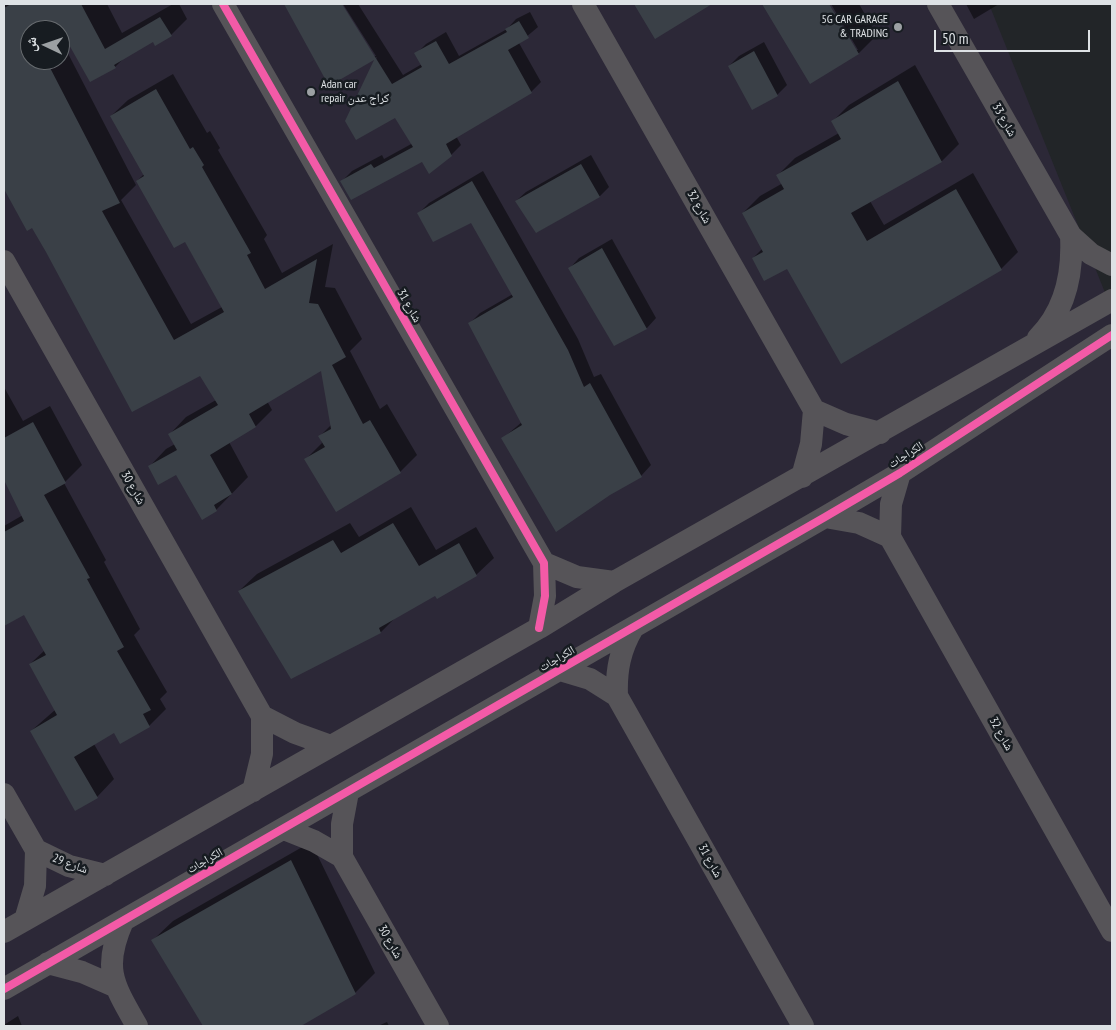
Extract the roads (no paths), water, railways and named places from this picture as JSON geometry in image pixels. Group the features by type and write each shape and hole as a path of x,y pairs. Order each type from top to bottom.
{"street":[{"name":"شارع 31","path":"223,4 544,563 545,596 539,628"},
{"name":"شارع 32","path":"583,4 814,410"},
{"name":"شارع 33","path":"938,4 1071,236 1091,254 1112,265"},
{"path":"1030,346 1044,332 1065,296 1070,276 1071,236"},
{"name":"شارع 30","path":"4,260 262,716 262,754 252,791"},
{"path":"4,932 539,628 614,582 1112,300"},
{"name":"الكراجات","path":"4,989 825,517 900,472 1112,335"},
{"path":"802,477 811,444 814,410 846,424 880,433"},
{"path":"825,517 859,523 890,537 891,504 900,472"},
{"name":"شارع 32","path":"890,537 1112,931"},
{"path":"544,563 577,577 614,582"},
{"name":"شارع 31","path":"633,628 624,644 619,660 616,678 617,696 803,1026"},
{"name":"شارع 31","path":"560,670 590,679 617,696"},
{"path":"262,716 295,733 330,746"},
{"name":"شارع 30","path":"348,792 342,824 342,857 438,1026"},
{"path":"4,794 36,850"},
{"path":"284,829 314,841 342,857"},
{"name":"شارع 29","path":"25,920 35,886 36,850 69,866 106,875"},
{"path":"124,920 112,953 114,986 137,1026"},
{"path":"48,963 82,972 114,986"}],"place":[{"name":"5G CAR GARAGE & TRADING","path":"898,27"},
{"name":"Adan car repair كراج عدن","path":"311,92"}]}
